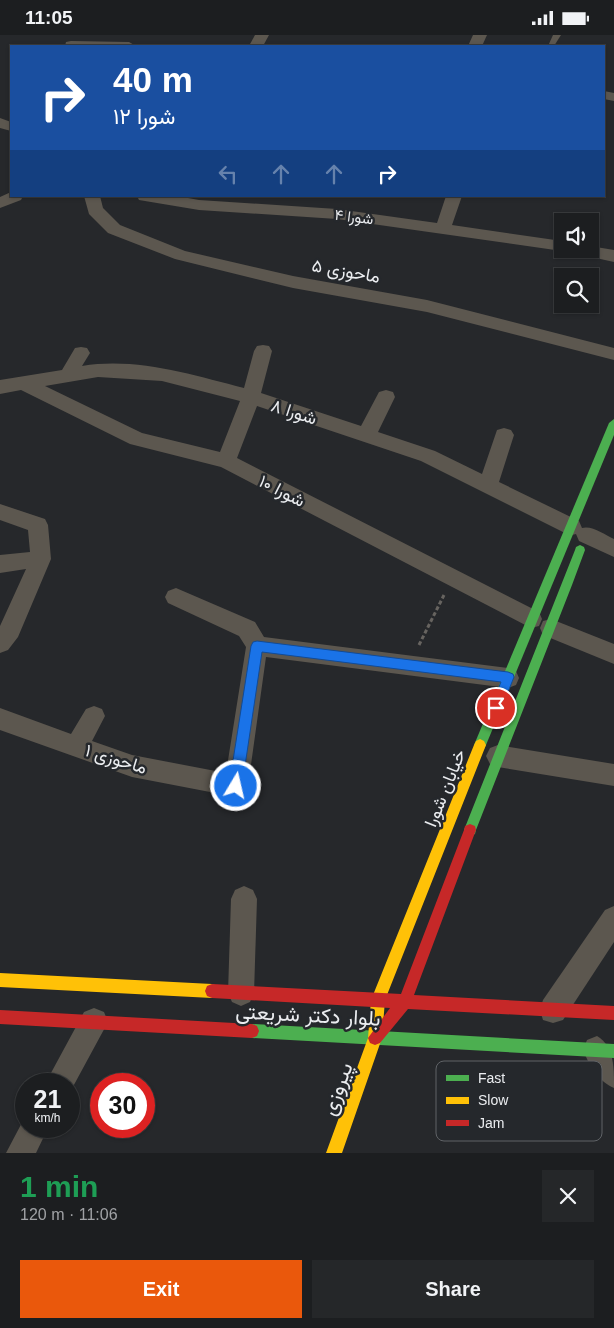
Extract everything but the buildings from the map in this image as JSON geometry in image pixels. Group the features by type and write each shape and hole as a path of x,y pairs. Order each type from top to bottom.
{"main road":[{"name":"خیابان شورا","path":"375,1037 405,1001 498,756 551,628 583,529 614,423"},
{"name":"خیابان شورا","path":"375,1037 378,1000 531,619 583,529"},
{"name":"بلوار دکتر شریعتی","path":"0,980 614,1013"},
{"name":"بلوار دکتر شریعتی","path":"0,1017 605,1050"},
{"name":"پیروزی","path":"334,1153 375,1037"}],"street":[{"path":"0,203 13,197"},
{"name":"ماحوزی ۵","path":"92,197 95,210 114,229 181,255 293,283 427,306 614,354"},
{"name":"شورا ۴","path":"151,197 198,205 337,214 554,245"},
{"path":"442,229 454,197"},
{"path":"599,253 614,256"},
{"path":"226,461 250,397 263,351"},
{"path":"67,376 81,353"},
{"name":"شورا ۸","path":"0,387 98,370 162,374 250,397 428,456 488,486 583,529 614,549"},
{"name":"شورا ۱۰","path":"25,384 137,439 226,461 531,619"},
{"path":"366,436 386,397"},
{"path":"488,486 504,435"},
{"path":"0,512 38,525 41,559 10,629 0,643"},
{"path":"0,565 41,559"},
{"path":"176,597 248,629 257,646 508,677"},
{"path":"551,628 614,654"},
{"name":"ماحوزی ۱","path":"0,719 132,766 236,786 257,646"},
{"path":"76,747 94,716"},
{"path":"498,756 614,775"},
{"path":"241,993 244,899"},
{"path":"553,1009 614,919"},
{"path":"65,1073 94,1022"},
{"path":"605,1050 614,1074"},
{"path":"20,1153 28,1138"}],"path":[{"path":"409,665 452,579"}],"traffic: fast":[{"path":"480,745 614,423"},
{"path":"470,830 580,550"},
{"path":"252,1031 614,1051"}],"traffic: slow":[{"path":"334,1153 375,1038 378,1000 480,745"},
{"path":"0,980 212,991"}],"traffic: jam":[{"path":"375,1038 405,1001 470,830"},
{"path":"212,991 614,1013"},
{"path":"0,1017 252,1031"}],"route":[{"path":"236,786 257,646 508,677 496,708"}]}
